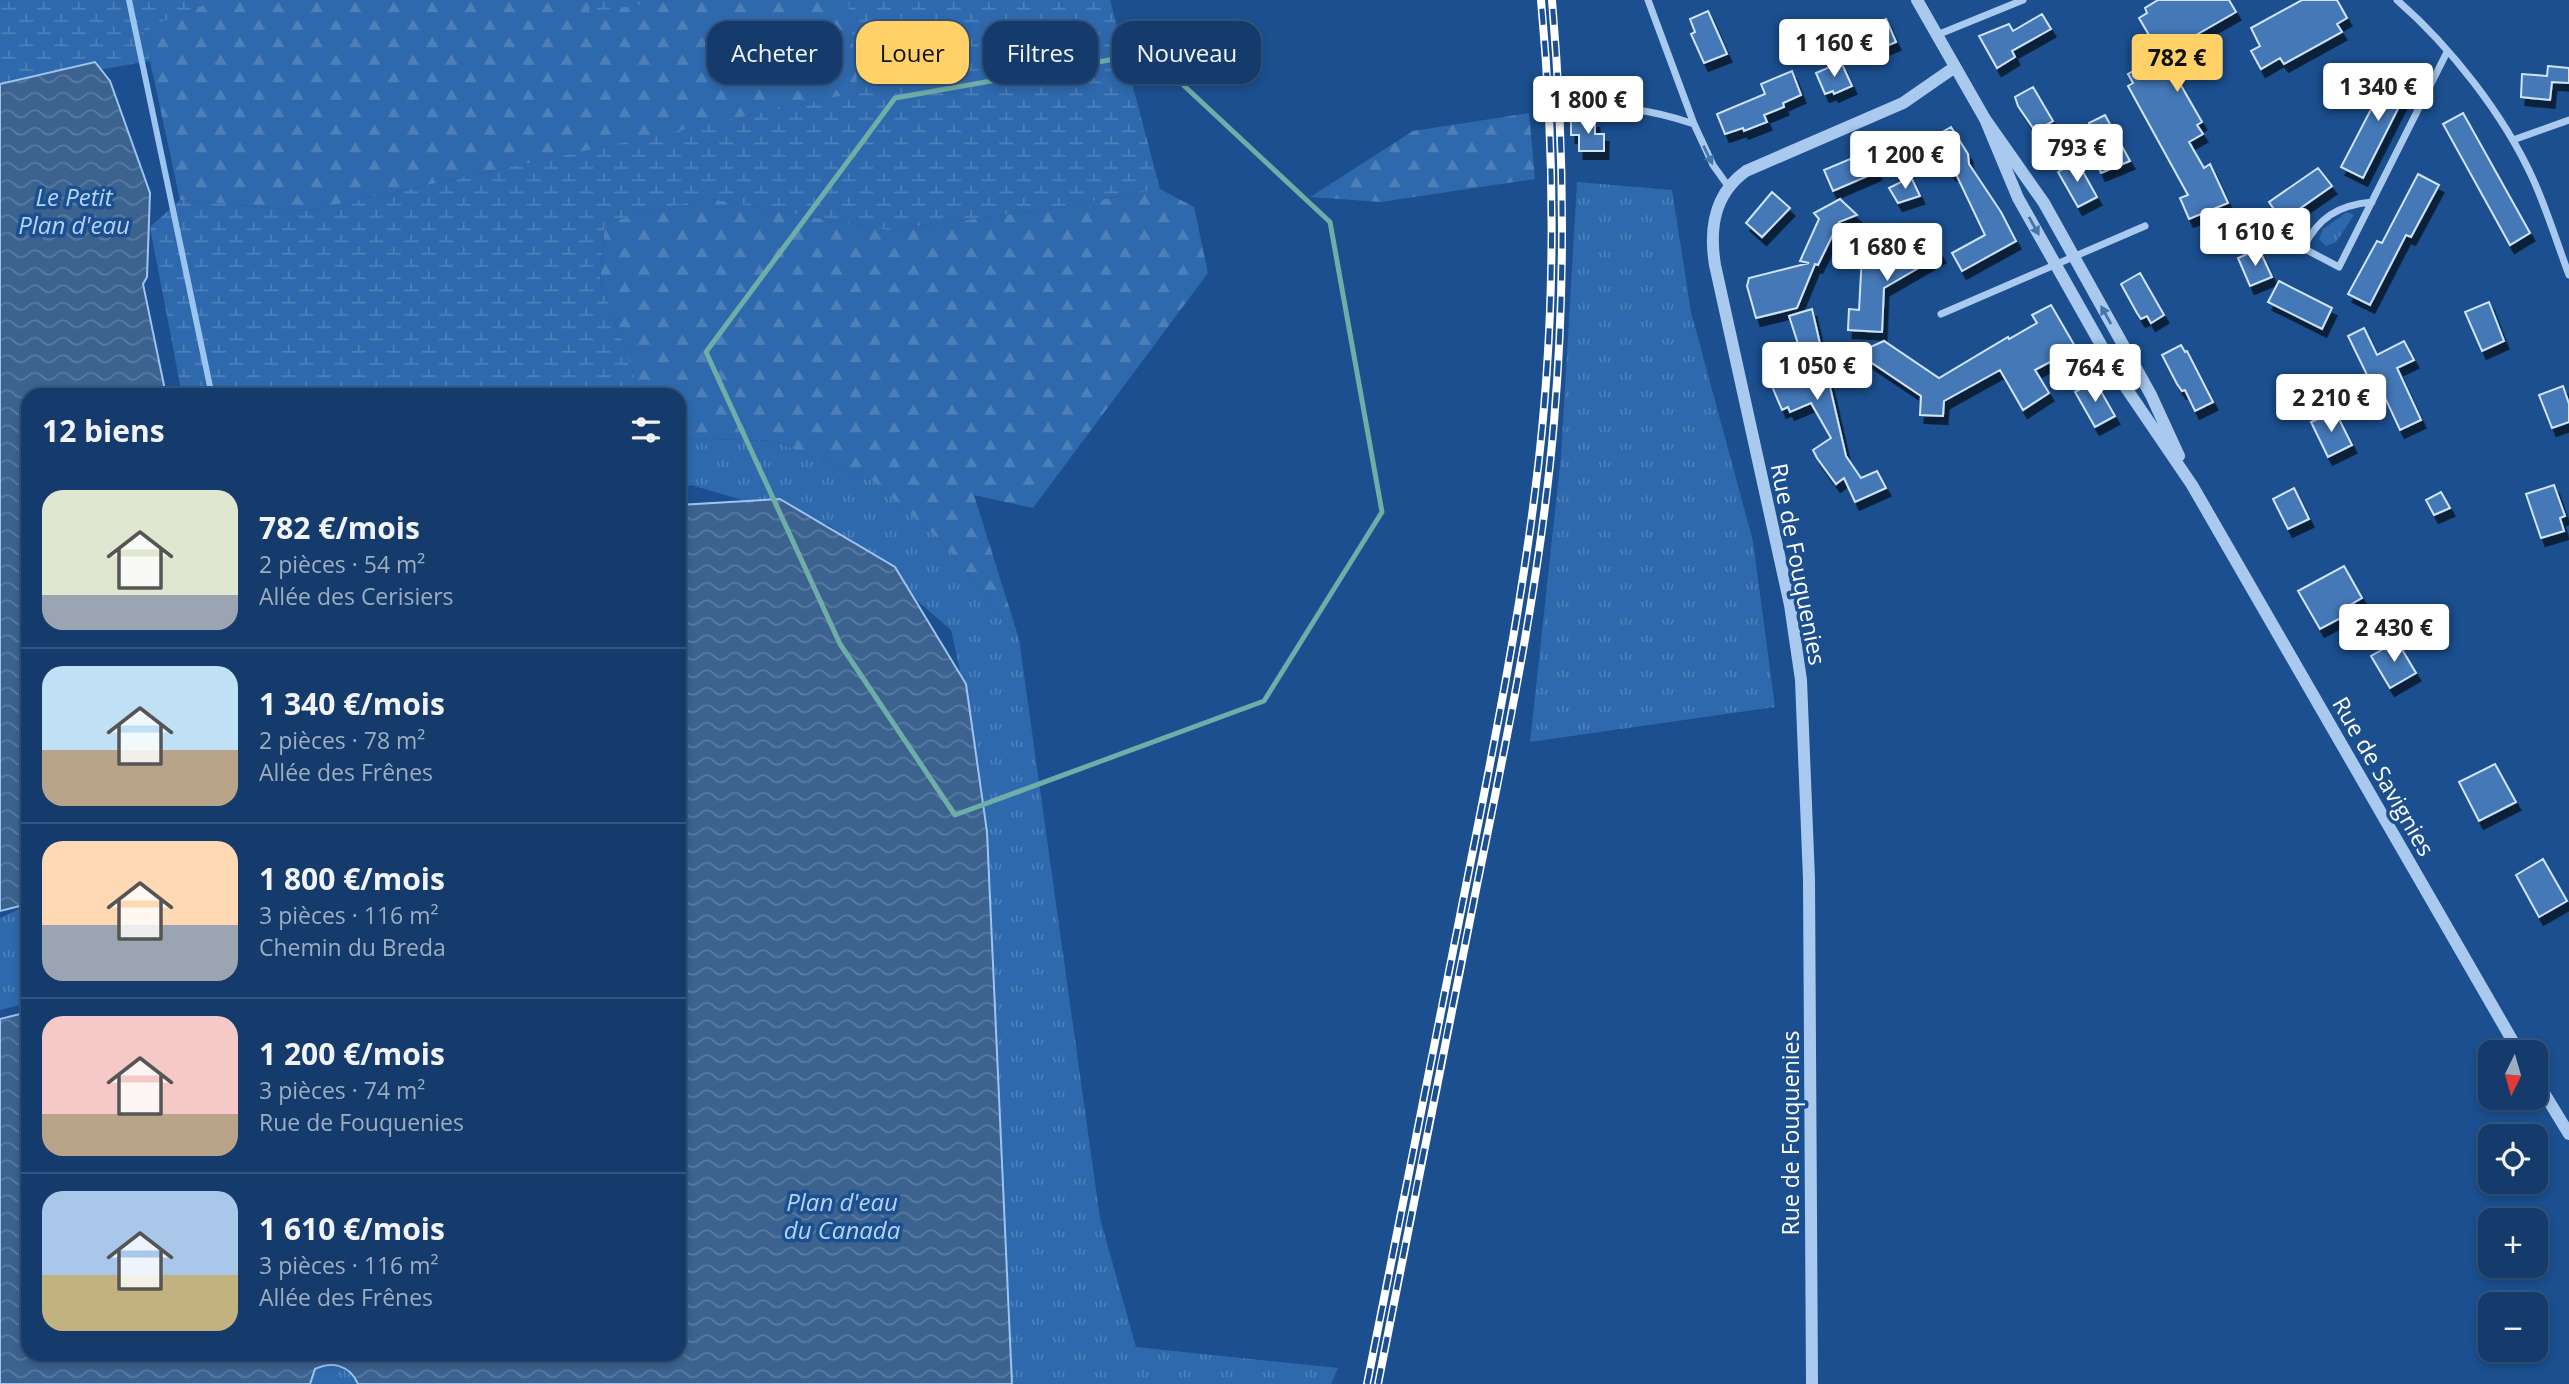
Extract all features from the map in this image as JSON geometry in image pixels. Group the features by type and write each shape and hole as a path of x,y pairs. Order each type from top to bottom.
{"street":[{"path":"1648,0 1694,124 1713,165 1728,186 1758,164 1903,103 1955,67"},
{"name":"Rue de Savignies","path":"1917,0 1985,119 2044,203 2151,395 2193,485 2512,1040"},
{"path":"1937,35 2023,0"},
{"path":"2397,0 2407,4 2473,82 2513,140 2539,192 2569,275"},
{"path":"2372,202 2348,206 2317,224 2303,248 2339,267 2372,202 2446,52"},
{"path":"1560,107 1616,106 1658,113 1694,124"},
{"name":"Rue de Savignies","path":"1985,119 2011,184 2130,396 2193,485"},
{"path":"2513,140 2569,120"},
{"name":"Rue de Fouquenies","path":"1728,186 1715,214 1713,250 1788,595 1801,680 1808,879 1812,1384"},
{"path":"1941,314 2145,226"},
{"path":"2548,1100 2569,1134"}],"highlighted area":[{"path":"1149,53 1330,222 1382,512 1264,701 955,815 840,644 706,352 895,98"}],"green space":[{"path":"0,0 217,0 143,29 150,61 0,87"},
{"path":"214,0 590,0 590,11 676,0 848,0 859,92 307,211 180,200 143,29"},
{"path":"590,0 676,0 589,12"},
{"path":"848,0 1110,0 1116,21 1112,21 1112,84 1132,84 1160,189 1043,210 887,230 706,198 605,223 600,280 639,388 181,388 150,227 180,200 307,211 858,92 857,84 969,84 969,21 856,21 856,74"},
{"path":"1529,113 1535,179 1381,202 1310,197 1413,131"},
{"path":"1577,182 1672,190 1691,312 1753,541 1775,707 1530,742 1561,456"},
{"path":"1160,189 1194,207 1208,273 1033,508 974,495 1019,639 946,546 873,481 774,441 686,438 686,388 639,388 600,280 605,223 706,198 887,230 1043,210"},
{"path":"2347,212 2354,215 2336,242 2326,246 2319,239 2323,229"},
{"path":"686,438 774,441 873,481 946,546 1019,639 1100,1218 1136,1347 1338,1368 1331,1384 975,1384 987,1290 973,730 951,630 829,525 691,485 686,487"},
{"path":"21,908 21,1005 0,1010 0,918"},
{"path":"327,1363 346,1369 358,1384 310,1384 315,1369"}],"water":[{"name":"Le Petit Plan d'eau","path":"95,62 110,81 150,193 147,277 143,284 165,388 21,388 21,906 0,911 0,84"},
{"name":"Plan d'eau du Canada","path":"780,499 895,567 966,684 987,832 1012,1384 358,1384 345,1369 328,1365 315,1369 310,1384 0,1384 0,1019 21,1014 21,1361 686,1361 686,505"}],"building":[{"path":"2158,0 2229,0 2236,12 2163,54 2202,122 2197,125 2203,134 2189,142 2204,168 2210,164 2228,203 2189,219 2180,198 2188,195 2128,86 2133,83 2128,74 2140,67 2134,58 2148,50 2142,40 2149,35 2139,18 2147,13 2145,8"},
{"path":"2302,0 2337,0 2347,18 2337,24 2342,32 2284,64 2280,58 2261,69 2251,51 2260,46 2251,28"},
{"path":"1708,11 1727,54 1704,63 1691,34 1695,32 1690,19"},
{"path":"2042,14 2051,29 2012,51 2015,57 1997,68 1979,36 2009,24 2013,31"},
{"path":"1886,19 1896,42 1868,54 1858,31"},
{"path":"1841,62 1852,86 1834,94 1833,91 1825,94 1816,73"},
{"path":"2548,66 2569,68 2569,83 2552,82 2550,100 2521,97 2522,74 2547,76"},
{"path":"2393,67 2414,77 2363,178 2341,167"},
{"path":"1792,71 1801,95 1783,103 1784,107 1764,115 1767,122 1744,131 1743,128 1725,134 1717,114 1765,94 1761,84"},
{"path":"2033,87 2053,121 2035,131 2015,97"},
{"path":"2463,113 2530,233 2510,245 2443,124"},
{"path":"2105,115 2130,161 2101,173 2092,152 2099,149 2089,123"},
{"path":"1571,120 1595,120 1595,134 1604,134 1604,151 1579,151 1579,135 1571,135"},
{"path":"1951,127 1968,154 1969,164 2001,212 2016,241 1962,271 1952,253 1985,235 1955,172 1952,173 1947,167 1932,138"},
{"path":"1862,154 1864,158 1870,156 1877,172 1833,191 1824,170"},
{"path":"2077,161 2097,197 2078,207 2058,172"},
{"path":"2318,168 2332,186 2282,221 2269,202"},
{"path":"2418,174 2439,185 2411,237 2406,235 2370,305 2348,294 2377,241 2382,243"},
{"path":"1911,177 1920,196 1898,203 1889,188"},
{"path":"1772,192 1790,208 1762,237 1746,223"},
{"path":"1840,199 1857,215 1839,222 1818,265 1815,264 1797,308 1756,318 1747,286 1749,278 1809,263 1800,261 1819,219 1814,213"},
{"path":"1929,234 1941,255 1884,288 1882,332 1848,330 1849,309 1859,310 1862,255 1879,266"},
{"path":"2259,249 2272,277 2250,286 2238,258"},
{"path":"2140,273 2164,315 2151,323 2147,316 2141,319 2121,284"},
{"path":"2279,281 2332,308 2322,329 2268,302"},
{"path":"2489,302 2504,341 2482,351 2465,312"},
{"path":"2051,305 2076,348 2035,370 2049,393 2023,410 2000,370 1944,401 1943,416 1920,415 1921,396 1857,353 1884,341 1939,378 2037,323 2032,315"},
{"path":"1812,309 1846,456 1861,478 1877,471 1886,488 1855,502 1844,478 1836,484 1813,450 1831,438 1811,403 1790,412 1788,407 1782,410 1766,372 1769,370 1765,362 1799,347 1789,316"},
{"path":"2364,328 2377,355 2404,341 2414,360 2397,368 2421,420 2400,430 2376,378 2370,381 2348,336"},
{"path":"2181,345 2185,352 2187,351 2213,402 2195,411 2162,355"},
{"path":"2095,381 2115,416 2095,427 2075,392"},
{"path":"2563,386 2569,404 2569,422 2552,428 2539,395"},
{"path":"2335,411 2352,445 2328,457 2311,422"},
{"path":"2554,485 2565,516 2560,518 2564,531 2541,538 2526,494"},
{"path":"2294,488 2309,519 2288,529 2273,499"},
{"path":"2441,492 2450,508 2434,515 2426,500"},
{"path":"2344,566 2362,598 2350,605 2354,611 2320,629 2298,591"},
{"path":"2397,641 2416,673 2390,688 2371,656"},
{"path":"2495,764 2516,802 2479,821 2459,782"},
{"path":"2543,859 2567,901 2539,917 2516,875"}],"waterway":[{"path":"129,0 210,388"}],"railway":[{"path":"1367,1384 1501,707 1535,492 1547,369 1552,246 1549,123 1541,0"},
{"path":"1378,1384 1512,709 1541,537 1554,422 1562,264 1561,158 1552,0"}]}
